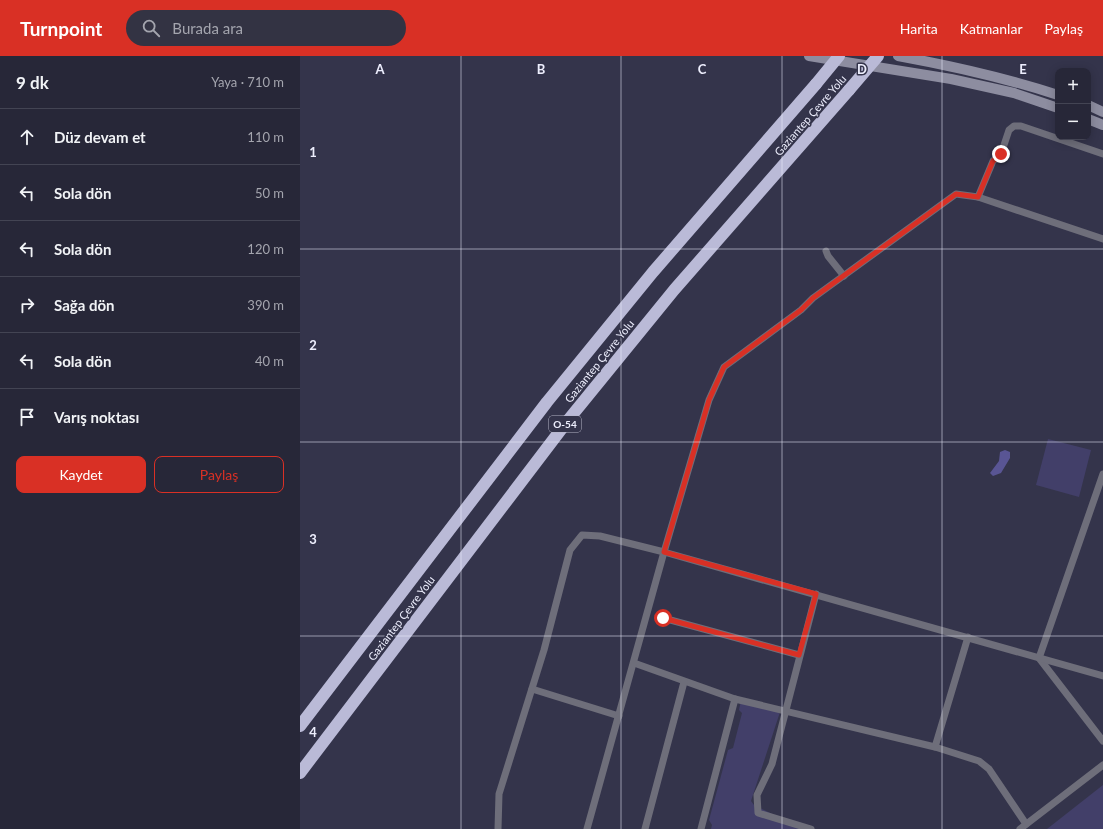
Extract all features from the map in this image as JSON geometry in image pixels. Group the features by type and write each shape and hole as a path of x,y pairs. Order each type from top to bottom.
{"highway":[{"name":"Gaziantep Çevre Yolu","path":"300,726 546,402 653,272 839,56"},
{"name":"Gaziantep Çevre Yolu","path":"300,773 569,419 674,290 878,56"}],"main road":[{"path":"809,56 951,79 1014,93 1055,107"},
{"path":"898,56 950,65 1014,81 1055,94"},
{"path":"1091,107 1103,112"},
{"path":"1091,120 1103,125"}],"street":[{"path":"978,197 993,161 1001,154 1009,130 1014,126 1021,126 1103,154"},
{"path":"587,829 664,552 709,400 724,367 801,310 813,298 956,194 978,197 1103,240"},
{"path":"826,251 828,256 844,276"},
{"path":"1039,658 1103,474"},
{"path":"498,829 499,794 532,689 570,550 582,535 600,536 664,552 1103,676"},
{"path":"811,829 758,813 757,795 772,764 816,594"},
{"path":"663,618 799,655"},
{"path":"935,747 968,637"},
{"path":"1039,658 1103,742"},
{"path":"634,663 735,699 787,710 935,747 979,761 989,769 1023,827 1103,765"},
{"path":"645,829 684,682"},
{"path":"532,689 619,716"},
{"path":"702,829 735,699"}],"shaded area":[{"path":"1048,439 1091,450 1079,497 1036,485"},
{"path":"1005,450 1010,452 1010,458 1001,473 993,476 990,473 999,461 1000,452"},
{"path":"741,700 780,712 751,801 754,805 799,827 799,829 711,829 712,825 709,820 728,750 733,748 742,713 739,710"},
{"path":"1103,785 1103,829 1047,829"}],"route":[{"path":"663,618 799,655 816,594 664,552 709,400 724,367 801,310 813,298 956,194 978,197 993,161 1001,154"}]}
